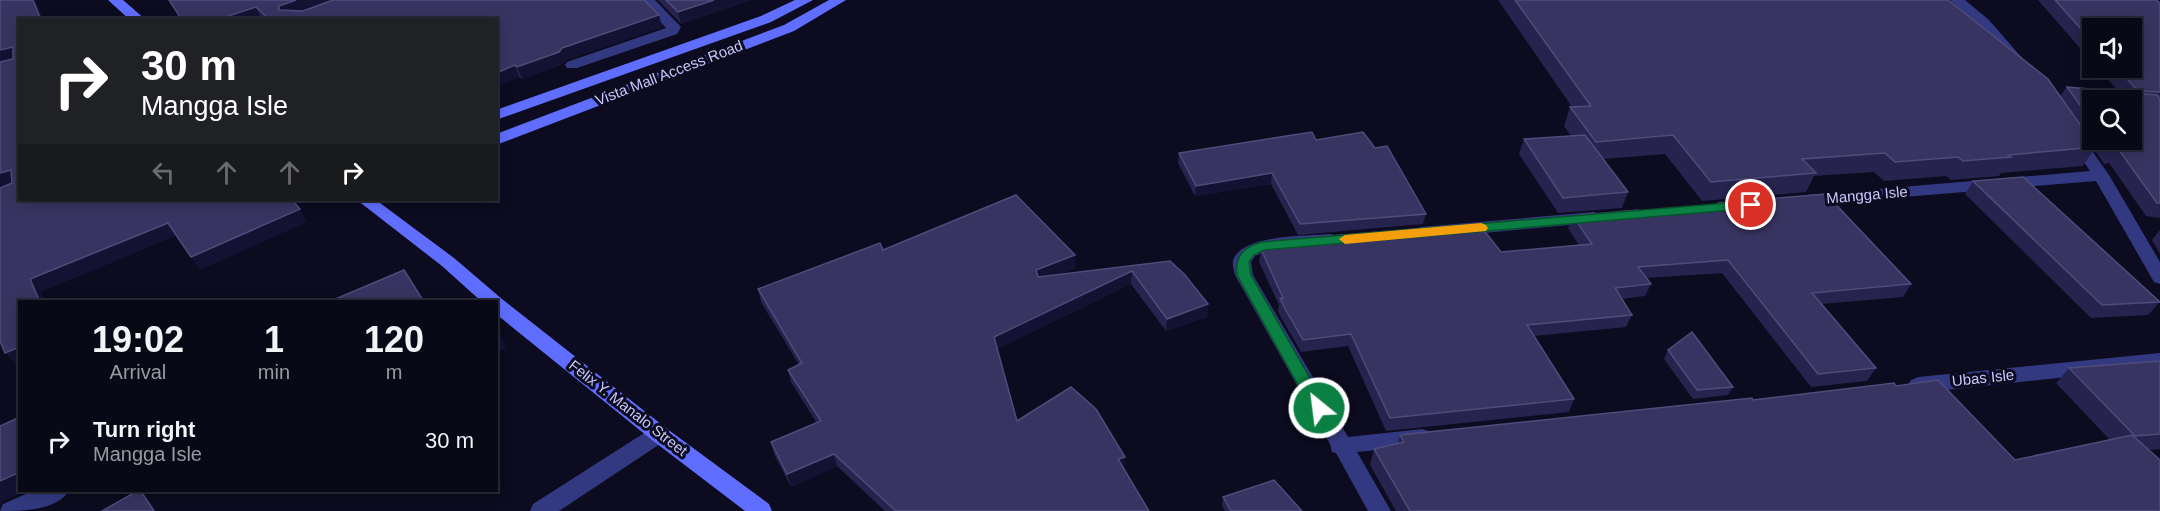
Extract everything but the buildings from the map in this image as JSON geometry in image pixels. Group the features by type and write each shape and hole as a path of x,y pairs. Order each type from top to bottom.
{"street":[{"path":"115,0 137,18"},
{"path":"572,65 672,31 674,27 647,0"},
{"name":"Vista Mall Access Road","path":"498,114 766,20 806,0"},
{"name":"Vista Mall Access Road","path":"498,139 789,28 839,0"},
{"path":"1957,0 1984,23 2030,76"},
{"path":"2063,121 2101,175 2160,278"},
{"name":"Mangga Isle","path":"1794,201 2101,175"},
{"name":"Felix Y. Manalo Street","path":"367,201 448,262 491,300"},
{"path":"1403,234 1616,216"},
{"path":"1344,239 1262,246 1249,252 1242,261 1244,275 1340,446 1380,511"},
{"name":"Felix Y. Manalo Street","path":"498,306 659,434 761,511"},
{"name":"Ubas Isle","path":"1899,387 2160,360"},
{"path":"541,511 659,434"},
{"path":"1340,446 1447,434"},
{"path":"10,511 53,492"}],"slow traffic":[{"path":"1345,239 1481,228"}],"route":[{"path":"1319,408 1244,275 1242,261 1249,252 1262,246 1751,205"}]}
